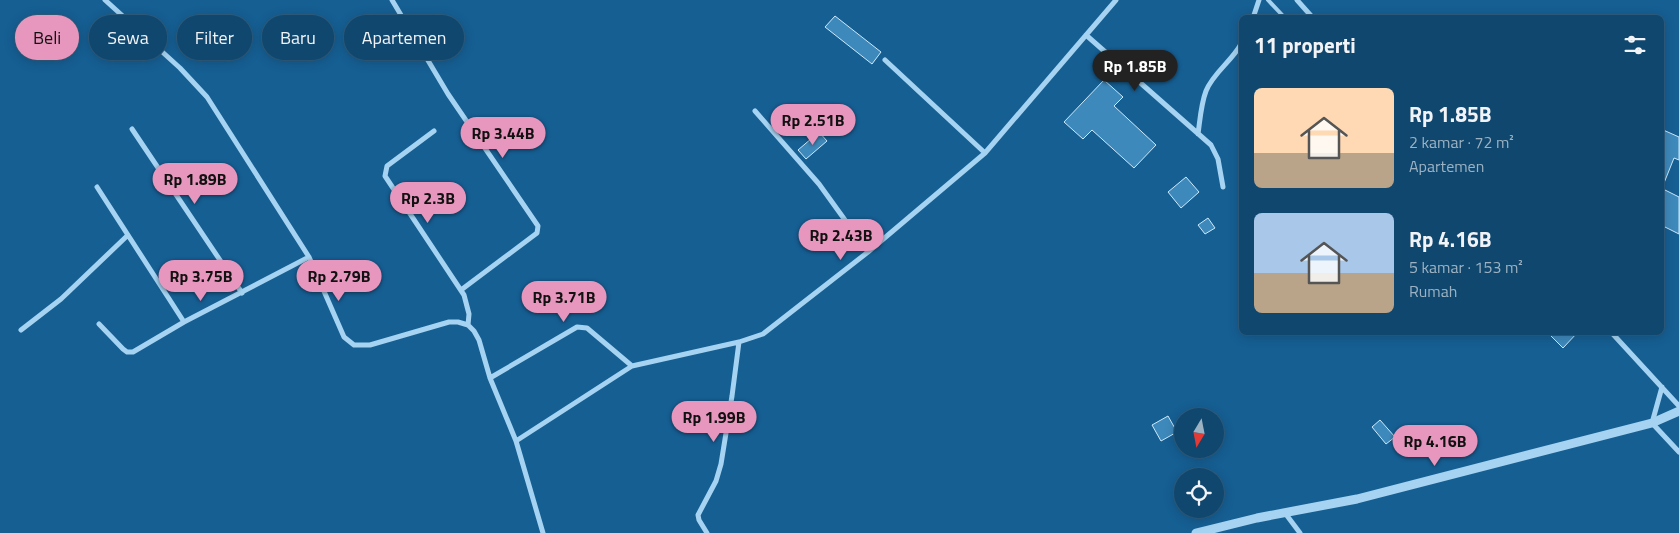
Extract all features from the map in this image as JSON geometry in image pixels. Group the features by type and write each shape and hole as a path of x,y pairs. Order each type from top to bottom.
{"street":[{"path":"105,0 180,68 208,97 309,258 344,337 354,345 370,345 449,322 468,325 474,331 479,340 490,378 516,441 543,533"},
{"path":"392,0 448,94 538,226 537,233 460,290"},
{"path":"516,441 632,366 739,342 763,334 868,252 985,153 1116,0"},
{"path":"1254,15 1259,0"},
{"path":"1297,0 1310,15"},
{"path":"1086,35 1211,145 1218,160 1223,187"},
{"path":"1198,134 1206,90 1239,48"},
{"path":"885,60 985,153"},
{"path":"755,111 819,184 868,252"},
{"path":"132,129 242,293"},
{"path":"434,131 387,166 385,176 460,290 468,306 468,325"},
{"path":"97,187 184,322"},
{"path":"21,330 62,299 128,235"},
{"path":"99,324 123,349 131,352 184,322 309,258"},
{"path":"490,378 577,327 587,328 632,366"},
{"path":"1614,335 1679,406"},
{"path":"707,533 698,515 716,481 721,464 739,342"},
{"path":"1652,423 1662,387"},
{"path":"1196,533 1357,499 1652,423 1679,411"},
{"path":"1652,423 1679,452"},
{"path":"1285,513 1300,533"}],"lane":[{"path":"1268,0 1281,15"}],"building":[{"path":"835,16 881,52 872,64 825,27"},
{"path":"1104,80 1123,97 1114,106 1156,145 1134,168 1092,130 1083,139 1064,122"},
{"path":"1664,130 1679,137 1679,160 1674,158 1664,183"},
{"path":"819,132 827,141 806,159 798,150"},
{"path":"1186,177 1199,192 1181,208 1168,192"},
{"path":"1665,190 1679,197 1679,234 1664,226"},
{"path":"1208,218 1215,228 1205,234 1198,225"},
{"path":"1550,335 1575,335 1563,348"},
{"path":"1168,416 1174,427 1174,434 1161,441 1152,425"},
{"path":"1380,420 1395,437 1386,444 1372,427"}]}
